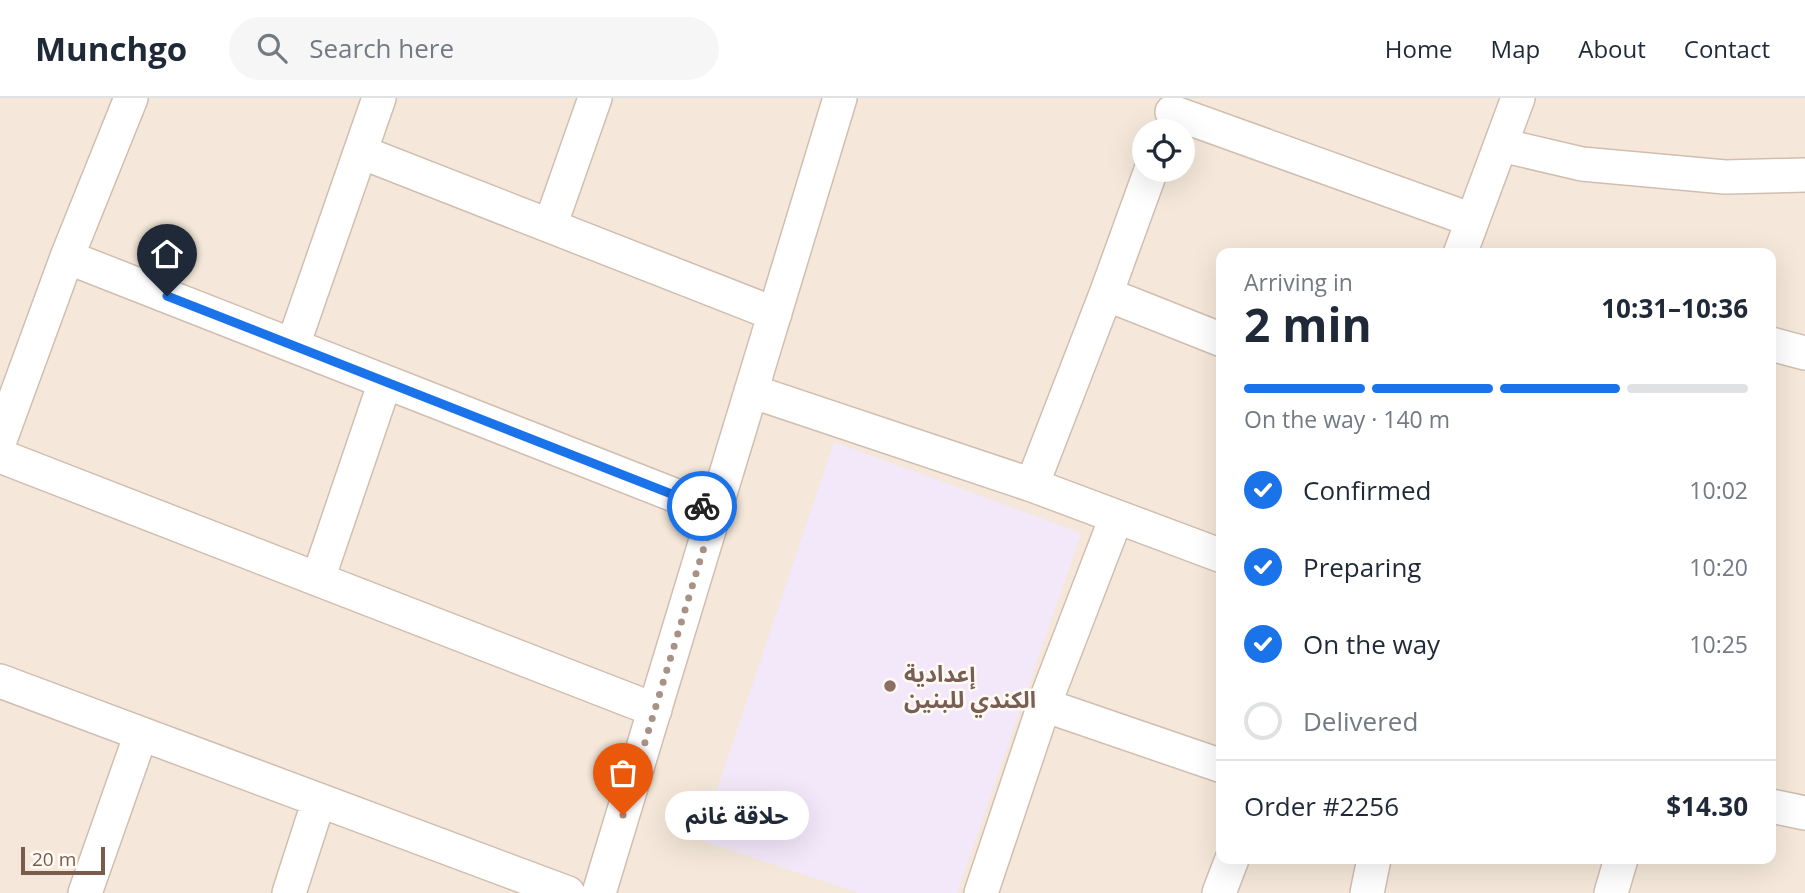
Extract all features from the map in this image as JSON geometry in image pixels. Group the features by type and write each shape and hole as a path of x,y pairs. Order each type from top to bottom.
{"street":[{"path":"0,440 67,257 131,98"},
{"path":"293,345 379,98"},
{"path":"550,226 595,98"},
{"path":"599,893 840,98"},
{"path":"1462,248 1518,98"},
{"path":"1171,114 1472,220"},
{"path":"1501,145 1582,164 1725,177 1803,168"},
{"path":"360,152 775,314"},
{"path":"1032,485 1147,182"},
{"path":"67,257 715,511"},
{"path":"1106,294 1216,338"},
{"path":"1776,345 1805,353"},
{"path":"318,579 385,382"},
{"path":"751,391 1032,485 1216,554"},
{"path":"0,456 655,710"},
{"path":"986,891 1044,705 1115,518"},
{"path":"0,681 568,893"},
{"path":"1044,705 1216,764"},
{"path":"85,893 141,734"},
{"path":"289,893 319,800"},
{"path":"1776,807 1805,813"},
{"path":"1219,893 1230,864"},
{"path":"1367,893 1373,864"},
{"path":"1611,893 1620,864"}],"shaded area":[{"path":"0,98 1805,98 1805,893 0,893"},
{"name":"إعدادية الكندي للبنين","path":"834,442 1081,533 957,893 859,893 700,840"}],"way so far":[{"path":"623,815 715,511 702,506"}],"place":[{"name":"إعدادية الكندي للبنين","path":"890,686"},
{"name":"حلاقة غانم","path":"623,815"}],"route":[{"path":"167,296 702,506"}]}
